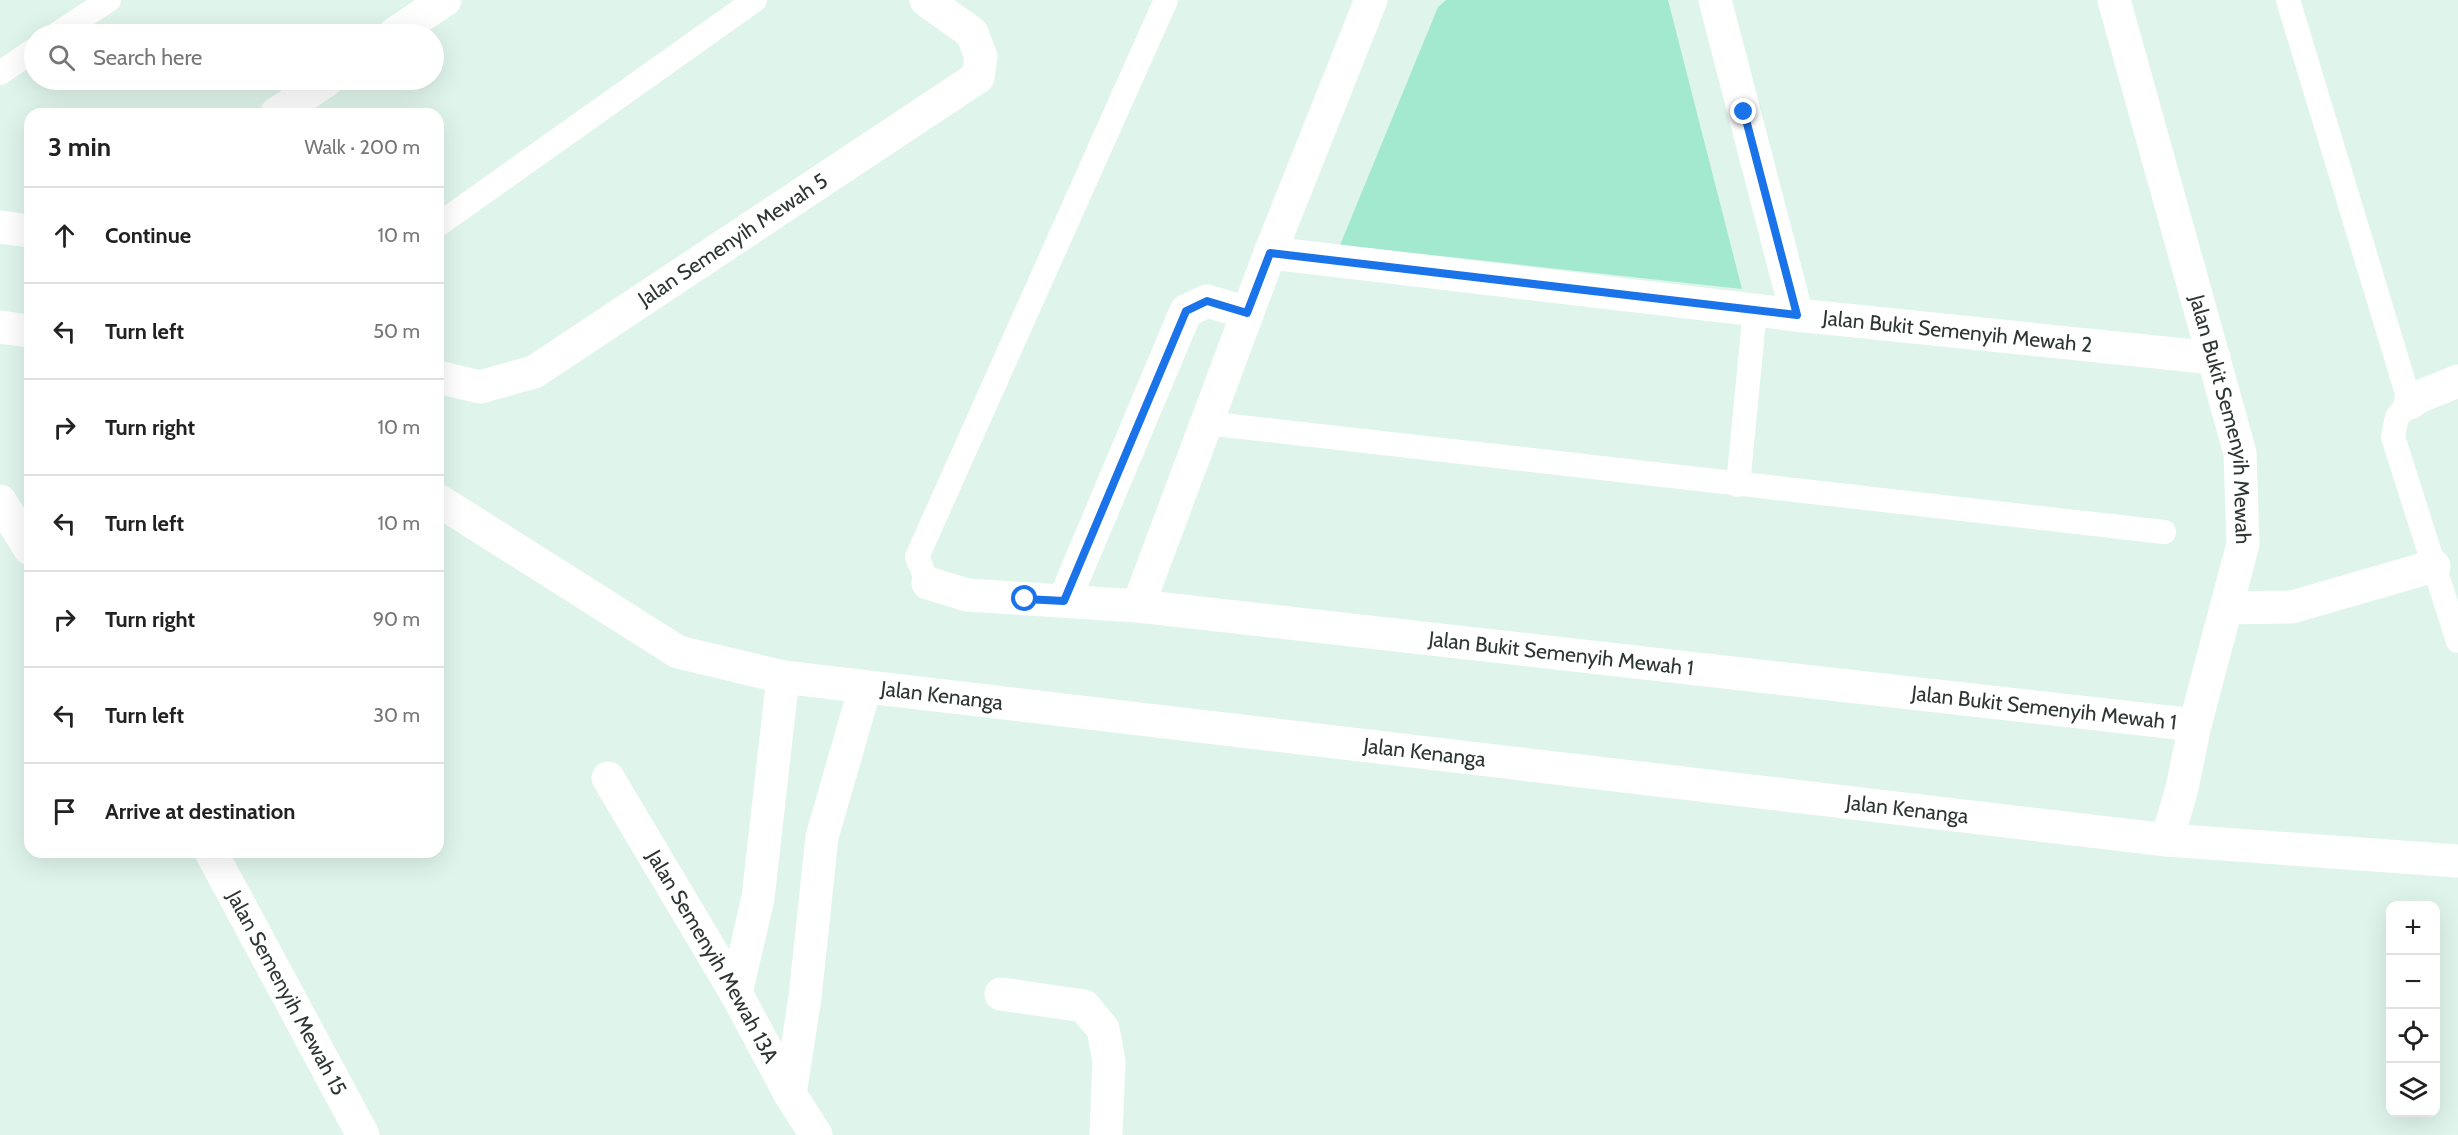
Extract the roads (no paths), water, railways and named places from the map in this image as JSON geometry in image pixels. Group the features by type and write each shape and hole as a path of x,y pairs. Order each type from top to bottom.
{"street":[{"path":"409,24 445,0"},
{"name":"Jalan Semenyih Mewah 5","path":"444,378 480,387 534,372 978,77 981,57 972,33 926,0"},
{"path":"1138,606 1270,253 1371,0"},
{"path":"1715,0 1797,315"},
{"name":"Jalan Bukit Semenyih Mewah","path":"2114,0 2240,453 2242,544 2193,732 2182,788 2168,840"},
{"path":"285,108 312,90"},
{"path":"0,227 24,230"},
{"name":"Jalan Bukit Semenyih Mewah 2","path":"1270,253 1797,315 2214,358"},
{"path":"1064,601 1186,311 1207,301 1247,313"},
{"path":"0,327 24,330"},
{"path":"2410,403 2416,398 2458,381"},
{"path":"0,501 24,539"},
{"name":"Jalan Kenanga","path":"444,504 678,652 783,677 2168,840 2458,861"},
{"path":"2226,608 2292,607 2445,581"},
{"name":"Jalan Bukit Semenyih Mewah 1","path":"928,583 967,595 1138,606 2193,732"},
{"path":"736,993 758,898 783,677"},
{"path":"790,1094 805,996 822,837 865,688"},
{"name":"Jalan Semenyih Mewah 13A","path":"608,778 736,993 790,1094 816,1135"},
{"name":"Jalan Semenyih Mewah 15","path":"214,858 363,1135"},
{"path":"1001,994 1084,1006 1103,1029 1109,1061 1106,1135"}],"lane":[{"path":"72,24 108,0"},
{"path":"444,221 755,0"},
{"path":"928,583 917,557 1166,0"},
{"path":"2289,0 2410,403 2397,417 2393,436 2445,581 2458,641"},
{"path":"0,73 24,57"},
{"path":"1738,485 1755,310"},
{"path":"1206,423 2164,532"}]}
